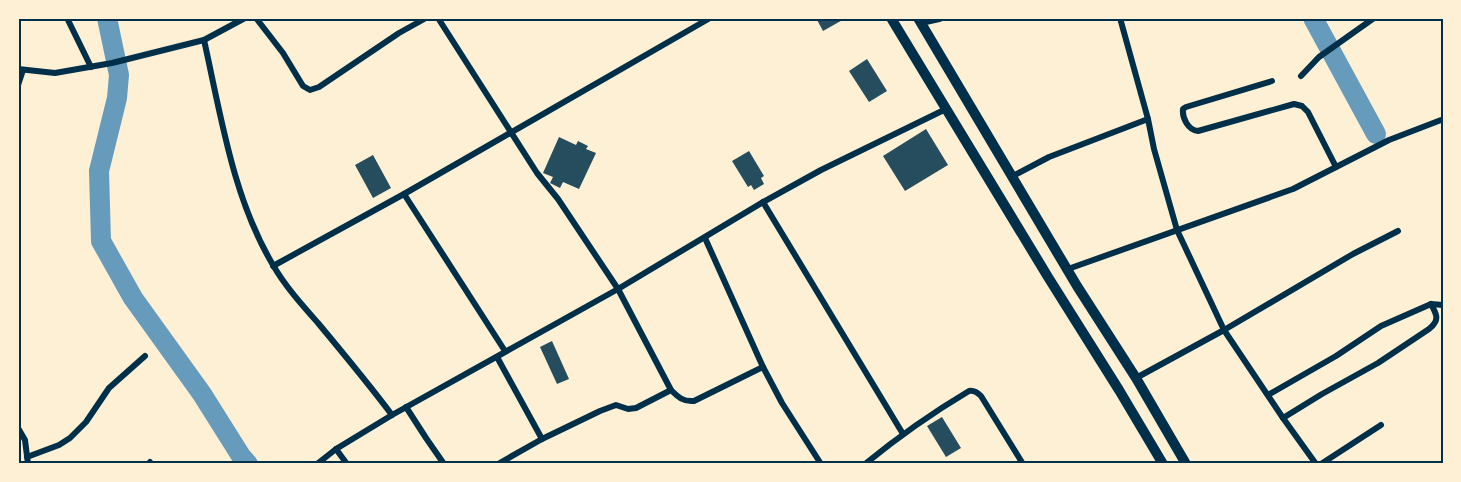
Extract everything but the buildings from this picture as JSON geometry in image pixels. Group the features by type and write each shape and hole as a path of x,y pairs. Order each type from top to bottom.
{"highway":[{"path":"891,18 1163,464"},
{"path":"920,20 1077,286 1136,378 1186,464"},
{"path":"977,159 995,148"},
{"path":"1060,296 1077,286"},
{"path":"1150,442 1167,432"}],"street":[{"path":"67,18 91,67"},
{"path":"18,85 20,69 55,73 112,63 204,40 245,18"},
{"path":"256,18 283,53 303,86 310,90 319,87 399,33 426,18"},
{"path":"438,18 537,173 558,199 618,289 671,390 682,400 694,401 763,367"},
{"path":"693,18 697,25"},
{"path":"273,266 404,194 710,18"},
{"path":"920,20 939,18"},
{"path":"1120,18 1177,230 1224,330 1316,464"},
{"path":"1301,76 1319,57 1374,18"},
{"path":"204,40 230,156 252,224 273,266 392,415"},
{"path":"1272,81 1186,106 1183,112 1188,126 1193,131 1198,131 1294,104 1300,105 1308,112 1336,166"},
{"path":"317,464 392,415 618,289 763,202 821,170 946,109"},
{"path":"1013,176 1049,157 1148,119"},
{"path":"1068,269 1293,189 1400,135 1442,120"},
{"path":"404,194 505,351"},
{"path":"763,202 903,434"},
{"path":"1136,378 1224,330 1353,254 1398,231"},
{"path":"705,238 763,367 782,403 821,464"},
{"path":"1268,395 1336,356 1381,326 1431,304 1443,305"},
{"path":"1283,418 1378,363 1429,329 1435,324 1437,317 1431,304"},
{"path":"18,428 25,440 28,462 70,438 86,422 109,388 145,356"},
{"path":"497,357 542,439"},
{"path":"498,464 542,439 614,406 636,408 671,390"},
{"path":"865,464 903,434 969,391 975,391 981,396 1023,464"},
{"path":"406,407 444,464"},
{"path":"1321,464 1381,425"},
{"path":"336,450 347,464"}],"waterway":[{"path":"107,18 119,75 117,98 99,171 101,241 133,298 202,394 248,464"},
{"path":"1313,18 1376,134"}]}
